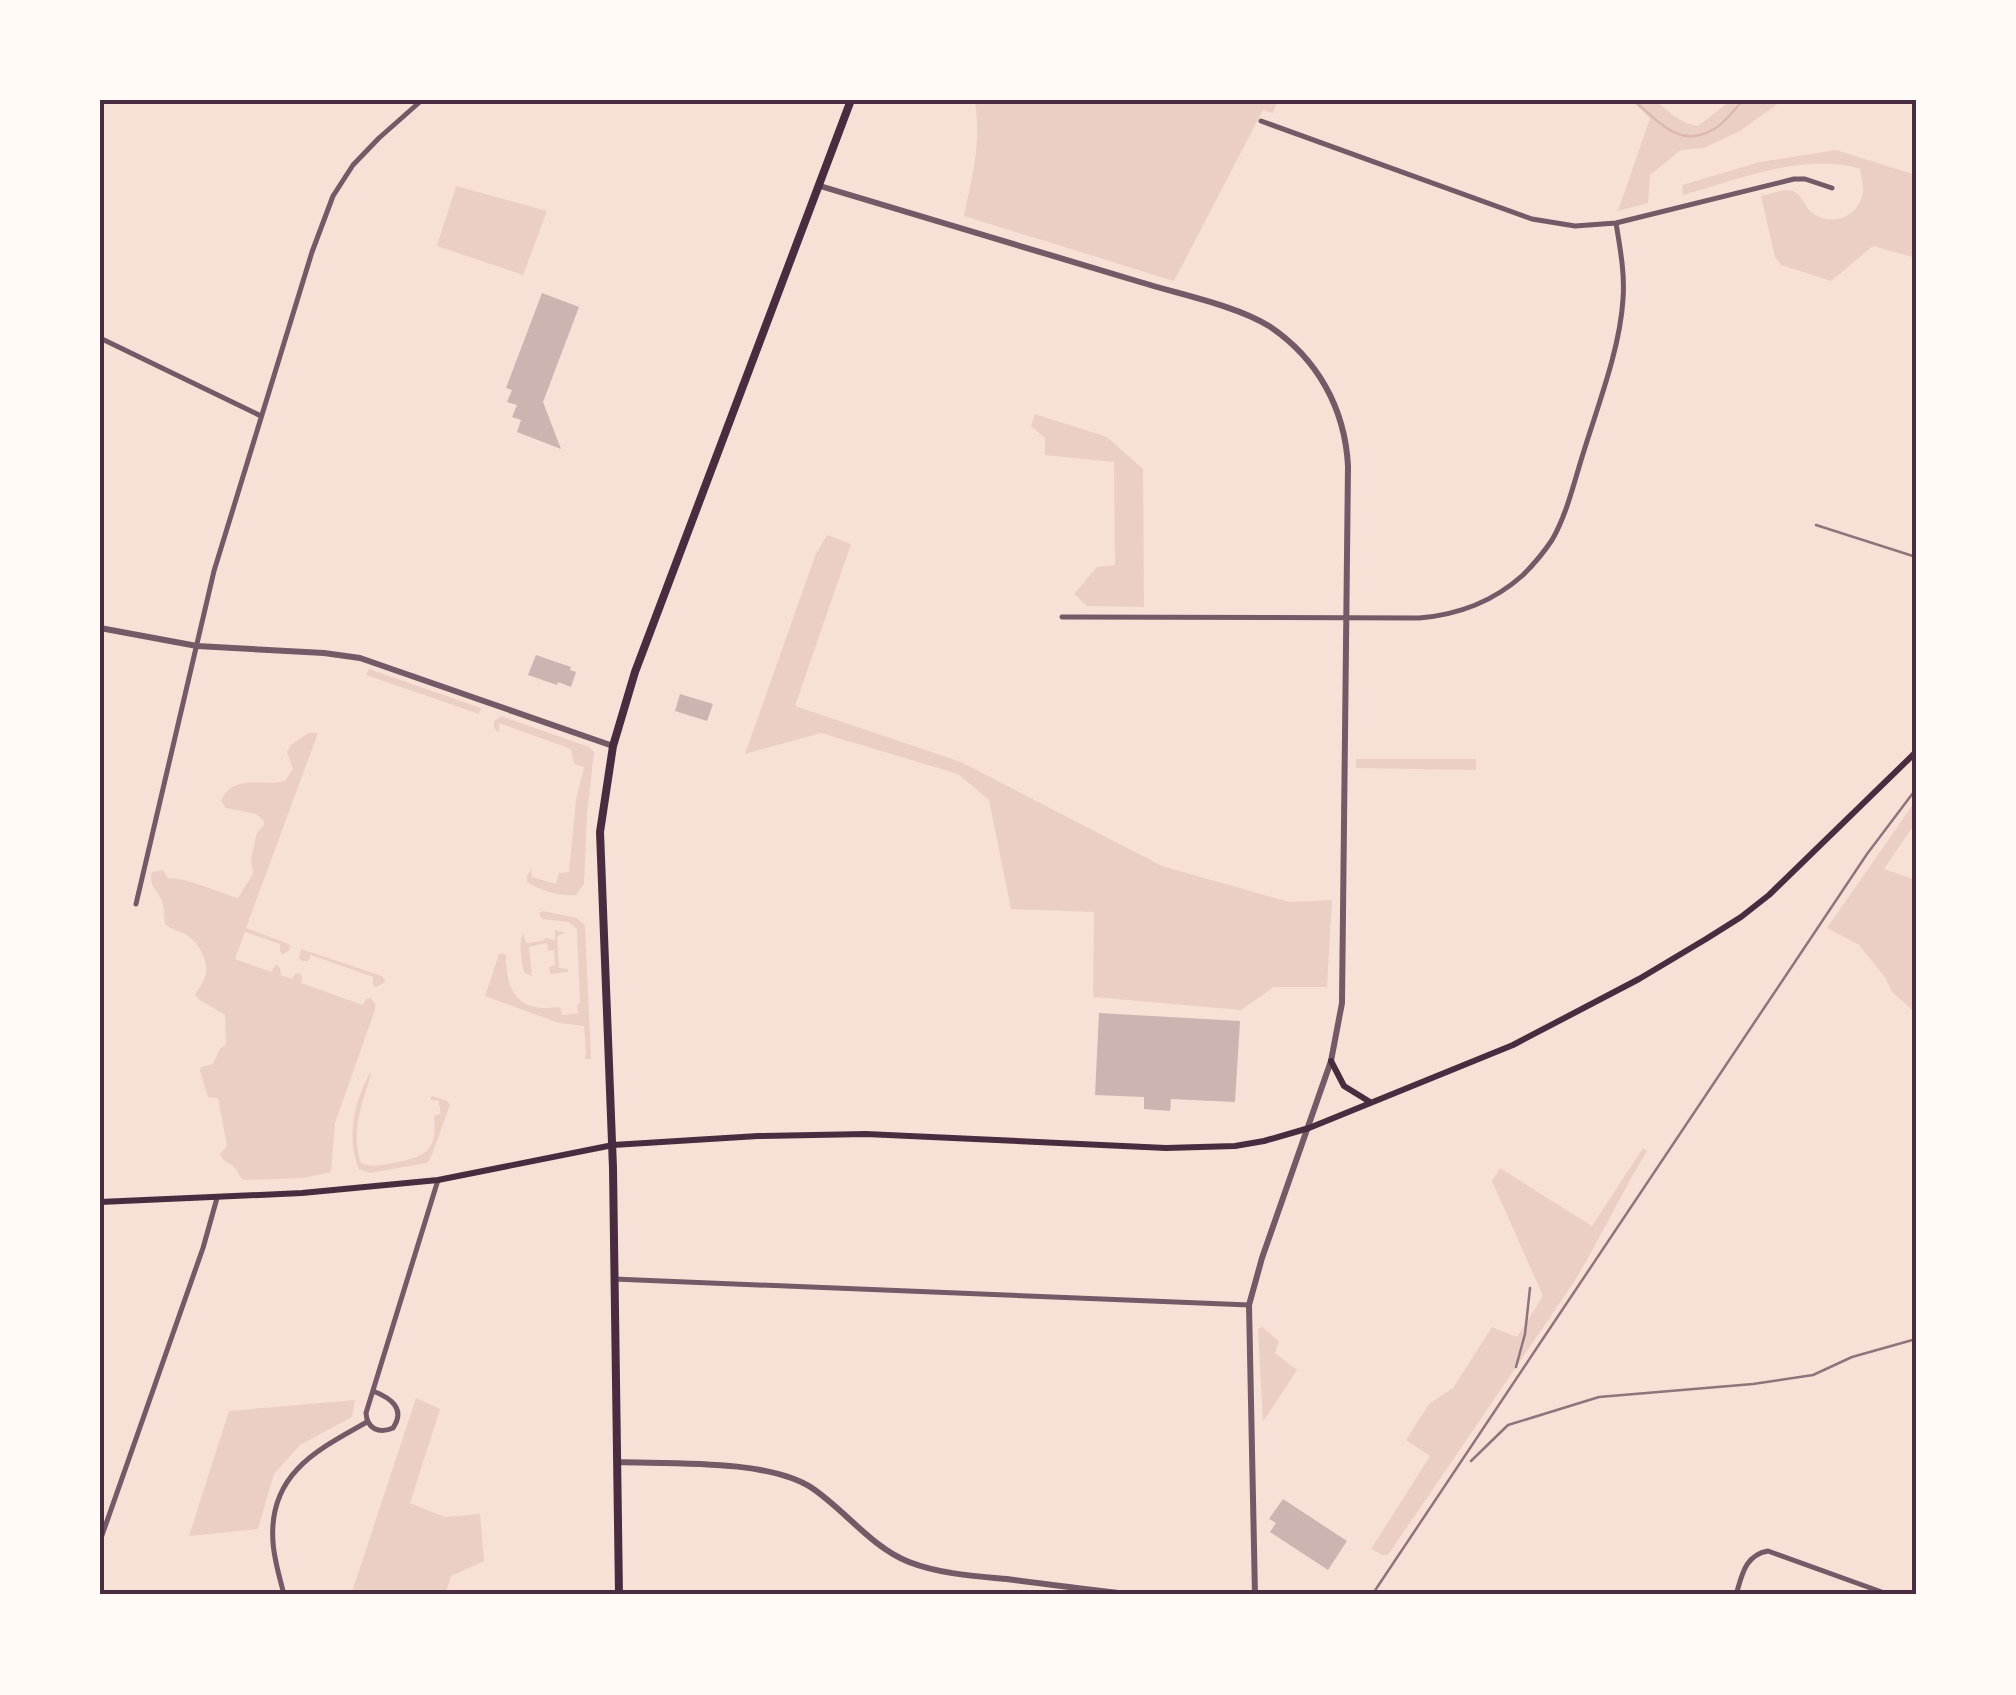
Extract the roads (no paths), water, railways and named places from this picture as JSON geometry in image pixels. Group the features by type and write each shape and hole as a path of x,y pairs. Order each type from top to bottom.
{"main road":[{"path":"618,1595 612,1145 600,832 613,746 635,672 851,100"},
{"path":"100,1202 302,1194 438,1180 612,1145 772,1135 843,1134 1180,1148 1264,1141 1309,1128 1540,1032 1742,917 1916,752"},
{"path":"1331,1061 1344,1086 1372,1102"}],"street":[{"path":"136,904 214,571 312,252 333,196 353,165 422,100"},
{"path":"1261,121 1532,220 1575,226 1616,223 1794,179 1832,188"},
{"path":"820,186 1235,311 1269,326 1308,360 1326,386 1344,430 1348,466 1343,985 1331,1061 1249,1306 1255,1595"},
{"path":"1062,617 1432,617 1472,606 1501,591 1522,576 1552,539 1568,502 1621,322 1623,272 1616,223"},
{"path":"100,338 261,416"},
{"path":"100,628 197,646 360,658 613,746"},
{"path":"373,1392 391,1398 398,1410 393,1428 374,1430 366,1414 438,1180"},
{"path":"100,1541 217,1198"},
{"path":"614,1279 1249,1306"},
{"path":"284,1595 272,1526 287,1482 315,1451 367,1422"},
{"path":"617,1462 744,1467 781,1474 811,1487 871,1539 912,1563 948,1572 1136,1595"},
{"path":"1736,1595 1746,1564 1755,1555 1768,1551 1890,1595"}],"waterway":[{"path":"1637,103 1672,131 1691,136 1718,126 1743,100"}],"railway":[{"path":"1816,525 1916,557"},
{"path":"1372,1595 1867,854 1916,789"},
{"path":"1516,1367 1525,1334 1530,1288"},
{"path":"1471,1461 1508,1425 1599,1397 1813,1375 1852,1357 1916,1339"}]}
